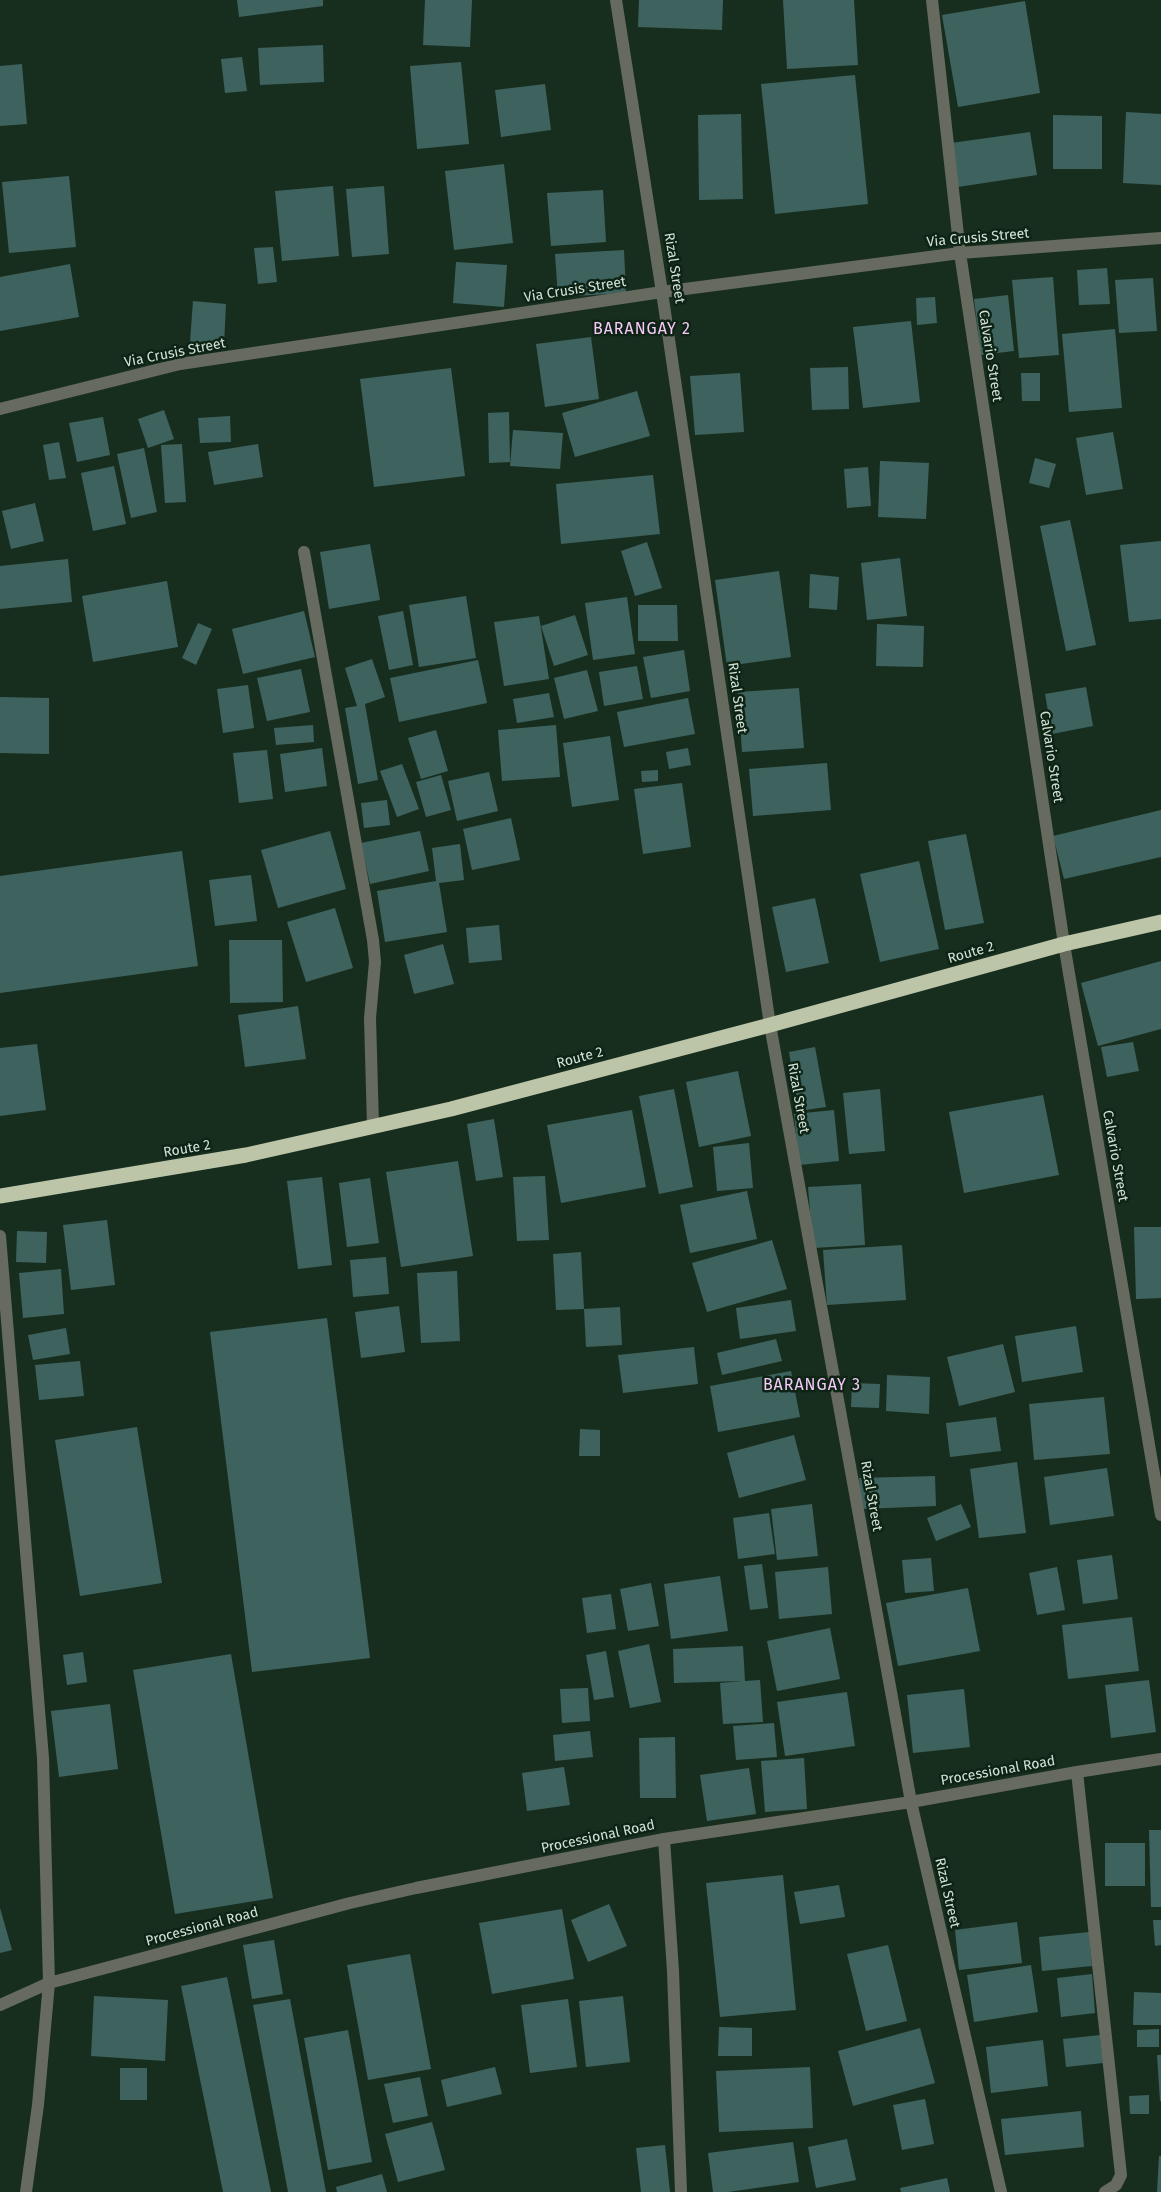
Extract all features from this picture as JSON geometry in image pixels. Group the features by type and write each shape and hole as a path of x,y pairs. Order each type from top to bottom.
{"highway":[{"name":"Route 2","path":"0,1196 246,1155 451,1109 770,1025 1064,944 1161,922"}],"street":[{"name":"Rizal Street","path":"616,0 662,292 770,1025 911,1802 1001,2192"},
{"name":"Calvario Street","path":"932,0 960,253 1064,944 1161,1515"},
{"name":"Via Crusis Street","path":"0,409 180,364 662,292 960,253 1161,238"},
{"path":"304,552 374,940 375,962 370,1018 373,1126"},
{"path":"0,1236 43,1758 49,1983 38,2105 26,2192"},
{"name":"Processional Road","path":"0,2005 49,1983 350,1903 664,1839 911,1802 1077,1772 1161,1760"},
{"path":"1077,1772 1121,2175 1116,2185 1106,2192"},
{"path":"664,1839 673,1971 681,2192"}],"building":[{"path":"237,0 323,0 323,6 239,17"},
{"path":"425,0 472,0 470,47 423,45"},
{"path":"639,0 723,0 722,30 638,27"},
{"path":"783,0 854,0 858,65 787,69"},
{"path":"1025,1 1040,93 958,107 942,15"},
{"path":"323,45 324,82 260,85 258,48"},
{"path":"242,57 247,91 225,93 221,59"},
{"path":"461,62 469,144 417,149 410,66"},
{"path":"22,64 27,124 0,126 0,66"},
{"path":"855,75 868,204 775,214 761,84"},
{"path":"545,84 551,130 501,137 495,90"},
{"path":"1126,112 1161,114 1161,185 1123,183"},
{"path":"741,114 743,199 699,200 698,115"},
{"path":"1053,115 1102,116 1102,169 1053,169"},
{"path":"1030,132 1037,175 958,187 951,143"},
{"path":"504,164 513,243 454,250 445,171"},
{"path":"69,176 76,247 9,253 2,182"},
{"path":"333,186 339,256 282,261 275,191"},
{"path":"384,186 389,254 352,257 346,189"},
{"path":"603,190 606,242 551,246 547,193"},
{"path":"273,247 277,282 258,284 254,248"},
{"path":"624,250 626,293 558,297 555,254"},
{"path":"456,262 507,265 504,307 453,303"},
{"path":"70,264 79,317 0,331 0,277"},
{"path":"1107,268 1110,304 1079,305 1077,270"},
{"path":"1053,277 1059,355 1019,358 1012,280"},
{"path":"1153,278 1157,331 1119,333 1115,280"},
{"path":"1008,295 1014,351 981,355 974,299"},
{"path":"935,297 937,323 917,325 916,298"},
{"path":"193,301 226,304 224,345 190,342"},
{"path":"911,321 920,402 863,408 853,327"},
{"path":"1115,329 1122,408 1069,412 1062,334"},
{"path":"591,337 599,399 545,407 536,344"},
{"path":"848,367 849,409 812,410 810,368"},
{"path":"451,368 465,476 374,487 360,379"},
{"path":"740,373 744,432 695,435 690,376"},
{"path":"1021,373 1040,373 1040,401 1022,401"},
{"path":"637,391 650,436 575,457 562,413"},
{"path":"164,410 174,439 148,448 138,419"},
{"path":"509,412 510,462 489,463 488,413"},
{"path":"230,416 231,442 200,443 198,418"},
{"path":"103,417 110,455 77,462 69,423"},
{"path":"513,430 563,433 560,469 510,466"},
{"path":"1113,432 1123,489 1086,495 1076,438"},
{"path":"59,442 66,478 49,480 43,445"},
{"path":"182,444 186,502 165,503 161,445"},
{"path":"258,444 263,477 214,485 208,452"},
{"path":"144,448 157,512 131,518 117,454"},
{"path":"1035,458 1056,464 1049,488 1029,483"},
{"path":"880,461 929,463 926,519 878,517"},
{"path":"114,466 126,524 93,531 81,473"},
{"path":"868,467 871,506 847,508 844,469"},
{"path":"653,475 660,534 561,544 556,484"},
{"path":"35,503 44,541 11,549 2,511"},
{"path":"1070,520 1096,645 1066,651 1040,526"},
{"path":"1161,541 1161,619 1129,622 1120,545"},
{"path":"647,542 662,588 635,596 621,551"},
{"path":"370,544 380,600 329,609 320,552"},
{"path":"900,558 907,616 867,620 861,563"},
{"path":"68,559 72,602 0,609 0,566"},
{"path":"779,571 791,657 727,666 715,580"},
{"path":"810,574 839,577 837,610 809,608"},
{"path":"167,581 178,647 93,662 82,596"},
{"path":"466,596 476,658 419,667 409,605"},
{"path":"627,597 635,654 593,660 585,603"},
{"path":"638,605 677,605 678,641 638,641"},
{"path":"304,611 315,657 243,674 232,629"},
{"path":"403,611 413,665 389,670 378,616"},
{"path":"575,615 588,655 554,666 541,626"},
{"path":"539,616 549,679 504,686 494,622"},
{"path":"198,623 212,629 196,665 182,658"},
{"path":"877,624 924,626 923,667 876,666"},
{"path":"684,650 690,691 651,698 643,657"},
{"path":"372,659 385,697 365,704 378,780 358,784 345,708 357,706 345,668"},
{"path":"478,660 487,703 399,722 390,678"},
{"path":"637,666 643,699 604,706 599,672"},
{"path":"301,669 310,712 267,721 257,678"},
{"path":"587,670 598,711 564,719 554,678"},
{"path":"248,685 254,728 223,733 217,689"},
{"path":"1086,687 1093,726 1052,734 1045,694"},
{"path":"799,688 804,748 742,752 738,692"},
{"path":"549,693 554,717 517,723 513,699"},
{"path":"0,697 49,698 49,754 0,753"},
{"path":"688,698 695,734 624,747 617,712"},
{"path":"313,725 314,742 276,745 274,728"},
{"path":"556,725 560,777 502,781 498,730"},
{"path":"436,730 448,771 421,779 408,738"},
{"path":"610,736 619,800 572,807 563,743"},
{"path":"322,748 327,786 285,792 280,754"},
{"path":"688,748 691,765 669,769 666,752"},
{"path":"267,750 273,799 239,803 233,753"},
{"path":"827,763 831,810 753,816 749,769"},
{"path":"402,764 419,809 397,817 380,771"},
{"path":"658,770 658,781 642,782 641,771"},
{"path":"489,772 498,811 457,821 448,781"},
{"path":"441,775 451,810 426,817 416,782"},
{"path":"682,783 691,847 643,854 634,789"},
{"path":"387,800 390,825 364,828 361,803"},
{"path":"1161,810 1161,857 1064,879 1053,836"},
{"path":"511,818 520,860 472,870 463,829"},
{"path":"330,831 346,889 278,908 261,850"},
{"path":"420,831 429,871 370,884 361,843"},
{"path":"966,834 984,923 945,930 928,841"},
{"path":"460,844 464,880 439,883 447,932 385,942 377,891 436,881 432,848"},
{"path":"182,851 198,966 0,993 0,876"},
{"path":"919,861 939,949 880,962 860,874"},
{"path":"251,875 257,921 215,926 209,880"},
{"path":"815,898 829,963 786,972 772,907"},
{"path":"335,908 353,968 306,982 287,922"},
{"path":"499,925 502,960 469,963 466,928"},
{"path":"229,940 282,940 283,1002 230,1003"},
{"path":"443,944 454,984 414,994 404,955"},
{"path":"1161,961 1161,1029 1098,1046 1081,983"},
{"path":"298,1006 306,1059 245,1067 238,1015"},
{"path":"1133,1042 1139,1071 1107,1077 1101,1047"},
{"path":"37,1044 46,1110 0,1116 0,1048"},
{"path":"815,1047 826,1107 799,1111 789,1052"},
{"path":"738,1071 751,1136 699,1147 686,1082"},
{"path":"674,1089 693,1187 659,1194 639,1096"},
{"path":"880,1089 885,1151 849,1154 843,1093"},
{"path":"1043,1095 1059,1175 964,1193 949,1112"},
{"path":"632,1110 646,1187 561,1203 547,1125"},
{"path":"834,1110 839,1161 799,1165 794,1114"},
{"path":"494,1119 503,1177 476,1181 467,1124"},
{"path":"749,1143 753,1188 717,1191 713,1147"},
{"path":"458,1161 473,1256 401,1267 386,1172"},
{"path":"545,1176 549,1240 517,1241 513,1177"},
{"path":"322,1177 332,1265 298,1269 287,1181"},
{"path":"370,1178 379,1243 347,1247 339,1183"},
{"path":"861,1184 865,1245 813,1248 808,1187"},
{"path":"747,1191 757,1239 690,1253 680,1205"},
{"path":"107,1220 115,1285 71,1290 63,1225"},
{"path":"1134,1227 1161,1227 1161,1298 1136,1299"},
{"path":"17,1231 47,1232 46,1263 16,1262"},
{"path":"772,1240 787,1289 707,1312 692,1263"},
{"path":"902,1245 906,1300 827,1305 823,1250"},
{"path":"581,1252 584,1309 556,1310 553,1254"},
{"path":"386,1257 389,1294 353,1297 350,1260"},
{"path":"61,1269 64,1314 23,1318 19,1273"},
{"path":"457,1271 460,1341 421,1343 417,1273"},
{"path":"791,1300 796,1331 740,1339 736,1308"},
{"path":"399,1306 405,1352 361,1358 355,1312"},
{"path":"620,1307 622,1345 586,1347 584,1309"},
{"path":"327,1318 370,1658 252,1672 210,1332"},
{"path":"1076,1326 1083,1372 1022,1382 1015,1336"},
{"path":"66,1328 70,1354 33,1360 28,1335"},
{"path":"776,1339 782,1361 722,1375 717,1353"},
{"path":"1003,1344 1015,1392 959,1406 947,1357"},
{"path":"694,1347 698,1384 623,1393 618,1355"},
{"path":"80,1361 84,1396 39,1400 35,1365"},
{"path":"791,1371 800,1417 718,1432 710,1386"},
{"path":"887,1375 930,1377 929,1414 886,1411"},
{"path":"852,1383 880,1384 879,1408 851,1407"},
{"path":"1104,1397 1110,1454 1034,1460 1029,1404"},
{"path":"996,1417 1001,1451 950,1457 946,1423"},
{"path":"137,1427 162,1583 80,1596 55,1440"},
{"path":"580,1429 600,1430 600,1456 579,1456"},
{"path":"794,1435 806,1480 739,1498 727,1453"},
{"path":"1017,1462 1026,1533 979,1538 970,1469"},
{"path":"1107,1468 1114,1516 1050,1525 1044,1477"},
{"path":"935,1476 936,1506 861,1509 859,1478"},
{"path":"812,1504 818,1556 777,1560 771,1509"},
{"path":"961,1504 971,1527 936,1541 927,1518"},
{"path":"769,1513 775,1554 738,1559 733,1518"},
{"path":"1112,1555 1118,1599 1083,1604 1077,1560"},
{"path":"931,1558 934,1591 905,1593 902,1560"},
{"path":"762,1564 768,1608 750,1610 744,1566"},
{"path":"828,1567 832,1614 779,1619 775,1572"},
{"path":"1057,1567 1065,1610 1037,1615 1029,1573"},
{"path":"720,1576 728,1631 671,1639 664,1584"},
{"path":"651,1583 659,1626 628,1631 620,1589"},
{"path":"968,1588 980,1651 898,1666 886,1603"},
{"path":"611,1594 616,1629 587,1633 582,1598"},
{"path":"1132,1617 1139,1671 1068,1679 1062,1625"},
{"path":"830,1628 840,1679 777,1691 767,1641"},
{"path":"649,1644 661,1702 630,1708 618,1651"},
{"path":"743,1646 745,1681 760,1680 763,1722 723,1724 720,1683 742,1681 674,1683 673,1649"},
{"path":"606,1651 614,1697 594,1700 586,1655"},
{"path":"83,1652 87,1682 67,1685 63,1655"},
{"path":"231,1654 273,1898 175,1914 133,1670"},
{"path":"1149,1680 1156,1732 1111,1738 1105,1685"},
{"path":"588,1688 590,1721 562,1723 560,1689"},
{"path":"964,1689 970,1747 913,1753 907,1695"},
{"path":"847,1692 855,1746 785,1756 777,1702"},
{"path":"110,1704 118,1769 59,1777 51,1711"},
{"path":"774,1723 777,1757 736,1760 733,1726"},
{"path":"590,1731 593,1757 555,1761 553,1735"},
{"path":"675,1737 676,1798 640,1798 639,1738"},
{"path":"804,1758 807,1809 765,1812 761,1761"},
{"path":"564,1767 570,1805 527,1811 522,1773"},
{"path":"749,1768 756,1814 707,1821 700,1775"},
{"path":"1149,1830 1161,1830 1161,1907 1151,1907"},
{"path":"1105,1843 1145,1843 1145,1886 1105,1886"},
{"path":"783,1875 796,2010 720,2017 706,1883"},
{"path":"839,1885 845,1917 800,1924 794,1892"},
{"path":"609,1904 627,1946 588,1962 571,1920"},
{"path":"0,1908 12,1950 0,1953"},
{"path":"562,1909 574,1979 492,1994 479,1923"},
{"path":"1153,1920 1161,1920 1161,1945 1155,1946"},
{"path":"1017,1922 1022,1963 959,1970 955,1930"},
{"path":"1089,1932 1092,1966 1042,1971 1039,1937"},
{"path":"274,1940 283,1994 252,1999 243,1945"},
{"path":"888,1945 907,2021 866,2031 847,1954"},
{"path":"410,1954 431,2069 368,2080 347,1965"},
{"path":"1031,1965 1038,2012 974,2022 967,1975"},
{"path":"1092,1974 1095,2013 1061,2017 1057,1978"},
{"path":"227,1977 271,2192 223,2192 181,1986"},
{"path":"1134,1992 1161,1993 1161,2025 1133,2025"},
{"path":"94,1996 168,2000 165,2061 91,2056"},
{"path":"623,1996 630,2062 586,2067 579,2001"},
{"path":"290,1999 326,2192 288,2192 253,2005"},
{"path":"568,1999 577,2067 530,2073 521,2005"},
{"path":"719,2027 752,2028 752,2056 718,2056"},
{"path":"920,2028 935,2083 853,2106 838,2051"},
{"path":"1159,2029 1159,2047 1137,2047 1137,2030"},
{"path":"348,2030 372,2162 328,2170 304,2038"},
{"path":"1100,2035 1103,2063 1066,2067 1063,2039"},
{"path":"1043,2040 1048,2086 991,2093 986,2047"},
{"path":"1157,2055 1161,2055 1161,2101 1160,2101"},
{"path":"495,2067 502,2094 447,2107 441,2080"},
{"path":"810,2067 813,2128 719,2132 716,2071"},
{"path":"120,2068 147,2068 147,2100 120,2100"},
{"path":"420,2077 428,2116 393,2123 384,2084"},
{"path":"1149,2095 1149,2114 1130,2114 1129,2096"},
{"path":"925,2099 934,2144 902,2150 893,2105"},
{"path":"1081,2111 1084,2147 1005,2155 1001,2119"},
{"path":"432,2122 445,2170 398,2182 385,2134"},
{"path":"847,2139 856,2180 816,2188 808,2147"},
{"path":"793,2142 799,2182 728,2192 713,2192 708,2153"},
{"path":"665,2145 670,2192 641,2192 636,2148"},
{"path":"1159,2156 1161,2156 1161,2192 1157,2192"},
{"path":"382,2174 387,2192 337,2192 336,2187"},
{"path":"947,2178 950,2192 901,2192 900,2188"}],"district":[{"name":"BARANGAY 2","path":"642,330"},
{"name":"BARANGAY 3","path":"812,1386"}]}
